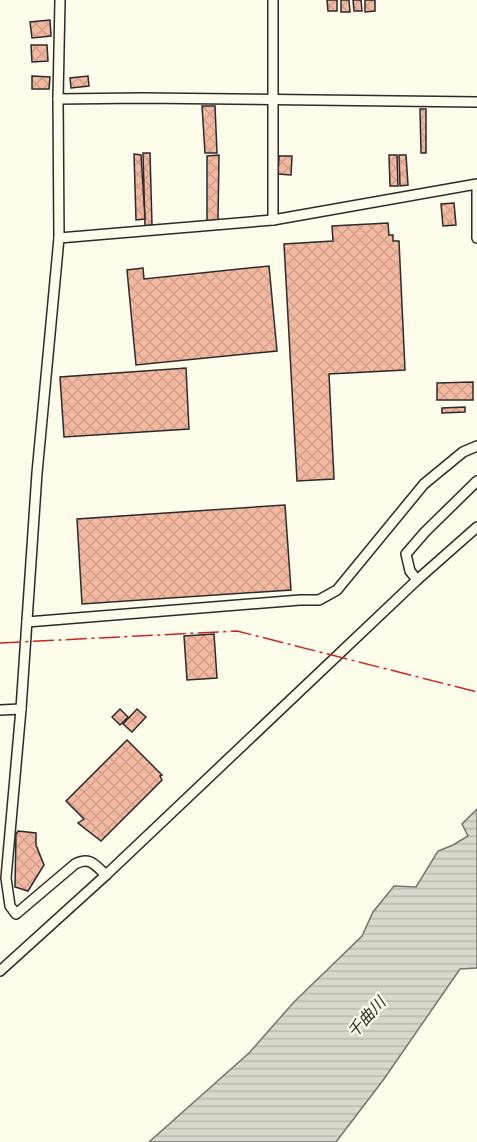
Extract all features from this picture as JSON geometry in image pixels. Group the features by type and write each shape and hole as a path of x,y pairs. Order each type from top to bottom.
{"street":[{"path":"273,0 273,220"},
{"path":"62,2 58,99 59,238 37,473 21,709 6,878 10,906 16,914 82,860 91,861 106,875"},
{"path":"58,99 477,102"},
{"path":"59,238 273,220 477,184"},
{"path":"477,190 477,238"},
{"path":"27,622 319,600 337,590 424,484 463,452 477,446"},
{"path":"417,580 410,571 406,554 425,532 477,482"},
{"path":"0,971 106,875 417,580 477,527"},
{"path":"0,710 21,709"}],"water":[{"name":"千曲川","path":"477,809 477,968 460,969 384,1079 336,1142 149,1142 249,1053 294,1002 362,936 373,912 394,886 416,887 438,851 468,836 462,824"}],"building":[{"path":"327,0 337,0 337,11 328,11"},
{"path":"341,0 349,0 350,12 341,12"},
{"path":"353,0 361,0 362,11 354,11"},
{"path":"365,0 375,0 375,11 365,12"},
{"path":"50,20 51,36 32,38 30,22"},
{"path":"31,45 47,45 48,61 32,62"},
{"path":"32,76 50,77 49,89 32,89"},
{"path":"88,76 89,86 71,88 70,78"},
{"path":"202,106 215,106 217,153 205,153"},
{"path":"420,109 426,109 426,153 421,153"},
{"path":"143,153 150,153 152,225 145,226"},
{"path":"134,154 141,155 145,219 136,220"},
{"path":"219,155 218,220 207,221 207,156"},
{"path":"389,155 397,155 398,186 390,186"},
{"path":"399,155 406,155 408,185 400,186"},
{"path":"279,156 292,156 291,175 278,174"},
{"path":"454,203 456,225 443,226 441,204"},
{"path":"388,223 389,235 393,235 393,241 399,241 405,370 329,374 334,479 297,481 284,244 333,241 332,226"},
{"path":"269,266 277,351 136,365 127,270 143,268 144,279"},
{"path":"186,368 189,429 64,437 60,377"},
{"path":"473,382 473,400 437,400 437,383"},
{"path":"465,407 465,412 442,413 442,408"},
{"path":"285,505 291,590 82,604 77,519"},
{"path":"214,634 217,678 187,680 184,636"},
{"path":"120,709 128,717 120,725 112,717"},
{"path":"137,709 146,717 132,732 123,724"},
{"path":"127,740 162,775 160,776 162,780 101,841 78,823 84,819 66,801"},
{"path":"18,831 36,833 36,845 44,865 28,891 15,887 16,834"}],"power":[{"path":"0,643 237,631 477,692"}]}
